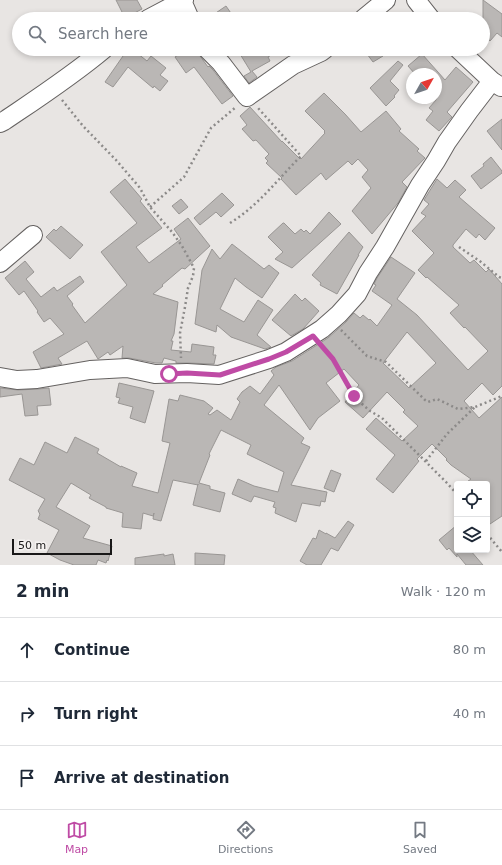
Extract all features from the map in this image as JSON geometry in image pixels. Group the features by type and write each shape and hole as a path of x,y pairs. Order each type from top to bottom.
{"street":[{"path":"371,12 386,0"},
{"path":"416,0 425,12"},
{"path":"162,12 183,1 187,12"},
{"path":"0,123 53,88 96,56"},
{"path":"214,56 222,63 247,97 292,65 312,56"},
{"path":"0,377 17,380 37,379 90,370 127,368 155,374 181,373 220,375 286,352 313,336 332,321 357,294 420,185 447,142 469,111 497,84 466,56"},
{"path":"0,263 33,234"}],"path":[{"path":"53,88 83,126 116,160 140,188 150,207 182,246 194,268 193,276 188,288 186,307 180,333 182,351 181,373"},
{"path":"150,207 184,177 211,128 247,97 264,113 300,156 257,202 239,218 230,223"},
{"path":"459,247 502,278"},
{"path":"332,321 367,356 386,362 428,402 437,399 458,409 474,407 502,396"},
{"path":"313,336 333,359 354,396 370,411 382,418 454,491"},
{"path":"426,462 448,434 474,407"},
{"path":"490,538 502,552"}],"building":[{"path":"116,0 137,0 142,9 136,12 122,12"},
{"path":"483,0 502,14 502,37 497,33 490,41 490,12 483,12"},
{"path":"226,6 230,12 217,12"},
{"path":"123,56 141,56 147,61 151,56 166,68 160,75 168,81 160,91 154,86 153,88 128,67 113,87 105,82"},
{"path":"200,56 233,96 222,104 194,67 186,73 175,57"},
{"path":"241,56 270,56 268,57 270,61 252,71 257,77 249,83 244,76 251,72"},
{"path":"368,56 383,56 373,62"},
{"path":"420,56 424,56 434,68 410,68 408,66"},
{"path":"398,61 403,65 390,81 399,90 394,96 395,97 386,106 370,88"},
{"path":"456,67 473,82 447,112 452,117 439,131 426,120 433,111 429,108 432,104 442,104 442,77 445,80"},
{"path":"324,93 361,132 386,111 401,129 399,131 419,149 417,151 425,158 402,182 407,187 398,203 372,234 352,211 371,188 362,177 368,170 358,159 352,165 348,161 326,180 321,173 296,195 281,179 282,178 266,163 268,161 265,158 269,154 256,140 253,141 242,129 247,125 240,116 250,107 282,142 301,159 325,133 325,131 305,111"},
{"path":"502,119 502,150 487,131"},
{"path":"491,157 502,173 481,189 471,176 484,166 483,164"},
{"path":"125,179 142,199 140,201 162,228 136,247 149,263 181,239 174,229 188,218 210,246 185,269 182,268 153,294 178,302 174,334 171,341 173,341 171,350 191,352 192,344 214,347 213,355 216,355 214,364 176,363 176,361 164,358 162,363 156,363 122,358 123,346 110,355 108,352 98,359 87,341 58,358 62,364 41,368 33,352 64,334 50,318 44,322 24,291 19,295 5,278 25,261 34,272 26,279 41,297 54,287 57,291 80,276 84,282 67,296 85,323 127,285 101,252 137,223 110,192"},
{"path":"437,179 447,188 455,180 466,190 459,197 495,228 485,240 479,234 476,238 466,229 453,247 470,263 474,260 486,272 489,269 502,284 502,386 493,395 482,383 464,401 479,418 502,397 502,516 490,524 490,481 468,481 471,479 451,465 432,444 417,459 419,461 393,493 376,479 395,455 366,429 376,418 402,441 418,426 403,412 405,410 387,392 363,418 345,402 359,385 344,369 326,383 340,401 318,418 310,430 279,385 264,405 304,438 301,443 310,447 291,485 327,492 325,502 321,501 320,506 302,503 296,522 275,513 276,508 273,507 275,502 254,496 251,502 232,494 238,479 254,486 278,492 284,472 247,454 251,445 221,430 209,454 210,455 199,483 210,486 210,489 225,493 220,512 193,505 198,485 173,480 161,521 153,519 154,513 153,516 143,513 141,529 122,527 123,513 106,508 89,498 91,495 71,483 56,507 90,526 83,538 112,546 108,561 107,560 106,563 98,560 96,565 74,565 47,553 59,530 38,519 40,514 38,511 45,499 9,480 20,458 34,465 45,442 67,453 75,437 99,449 97,453 121,467 137,473 132,486 158,493 170,443 162,441 169,399 178,401 180,395 204,401 213,408 208,414 210,415 217,410 231,420 240,402 237,399 242,392 250,386 260,394 274,375 271,371 276,367 292,361 328,338 354,313 360,318 363,315 377,326 392,305 372,291 376,285 374,284 377,278 391,257 415,273 397,299 417,315 468,370 488,351 450,313 459,305 418,270 434,253 412,231 426,216 421,213 429,204 424,200","holes":["407,332 436,363 409,388 383,363"]},
{"path":"222,193 234,205 221,217 216,212 200,225 194,218"},
{"path":"181,199 188,207 179,214 172,206"},
{"path":"329,212 341,224 292,268 275,259 283,252 268,237 283,223 295,234 301,229 304,232 306,230 310,234"},
{"path":"61,226 83,245 70,259 46,237 54,229 56,231"},
{"path":"349,232 363,247 337,294 320,285 321,283 312,275"},
{"path":"232,244 264,269 269,265 279,273 262,298 235,278 220,309 244,322 258,300 273,310 257,335 271,347 265,349 231,337 217,325 216,332 195,324 202,270 212,249 220,259"},
{"path":"295,294 302,301 305,298 319,311 303,329 291,336 272,320"},
{"path":"119,383 154,391 145,423 130,418 133,407 118,403 120,398 116,397"},
{"path":"0,388 18,390 49,388 51,405 37,406 38,415 25,416 22,394 0,397"},
{"path":"331,470 341,474 334,492 324,488"},
{"path":"348,521 354,525 338,551 331,548 321,565 307,565 300,561 313,538 316,539 319,530 335,538"},
{"path":"454,528 454,553 473,553 483,565 466,565 457,554 457,557 449,548 447,550 439,540"},
{"path":"195,553 225,555 224,565 195,565"},
{"path":"164,554 164,556 173,554 175,565 135,565 135,558"}],"route":[{"path":"169,374 187,373 220,375 286,352 313,336 333,359 354,396"}]}
